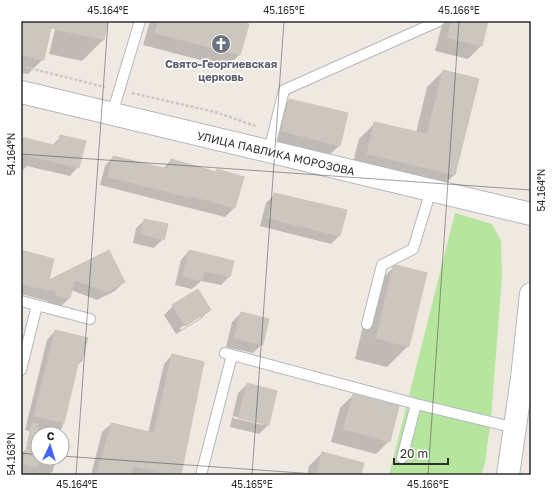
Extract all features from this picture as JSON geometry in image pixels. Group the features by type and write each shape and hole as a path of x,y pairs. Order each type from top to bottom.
{"street":[{"name":"УЛИЦА ПАВЛИКА МОРОЗОВА","path":"21,92 112,114 271,142 431,190 531,214"},
{"path":"508,475 516,428 531,294"}],"lane":[{"path":"112,114 140,21"},
{"path":"271,142 284,90 439,21"},
{"path":"367,324 382,265 413,249 431,190"},
{"path":"21,301 90,319"},
{"path":"21,370 37,305"},
{"path":"201,475 228,354 416,404 516,428"},
{"path":"402,458 416,404"}],"path":[{"path":"21,66 215,112 271,142"}],"green space":[{"path":"455,213 492,224 501,241 502,277 491,418 485,463 481,475 389,475"}],"building":[{"path":"21,21 108,21 104,40 51,28 44,60 21,55"},
{"name":"Свято-Георгиевская церковь","path":"158,21 239,21 249,24 240,55 155,33"},
{"path":"452,21 488,21 482,46 447,38"},
{"path":"443,70 479,79 455,175 367,154 374,122 427,134"},
{"path":"289,99 348,113 340,146 281,131"},
{"path":"60,135 86,141 79,168 21,154 21,137 57,146"},
{"path":"113,156 168,169 171,159 216,172 217,169 244,177 235,208 191,196 191,198 108,177"},
{"path":"274,193 347,210 340,236 268,218"},
{"path":"144,219 168,224 164,240 141,234"},
{"path":"21,250 54,259 49,280 109,250 125,282 107,292 75,280 70,298 55,295 56,292 21,284"},
{"path":"189,250 234,261 230,277 204,271 202,281 183,276"},
{"path":"396,265 427,273 409,347 376,338 393,266"},
{"path":"198,289 211,310 185,326 172,305"},
{"path":"241,312 269,319 263,345 234,338"},
{"path":"55,330 88,338 82,361 79,360 64,423 34,416"},
{"path":"172,354 204,362 181,475 172,475 133,466 131,475 97,475 111,423 154,433"},
{"path":"247,383 277,391 269,425 238,418"},
{"path":"353,394 399,406 390,442 343,429"},
{"path":"32,423 38,424 38,426 31,426"},
{"path":"30,432 30,465 23,464"},
{"path":"322,452 364,463 361,475 316,475"}],"place":[{"name":"Свято-Георгиевская церковь","path":"221,44"}]}
